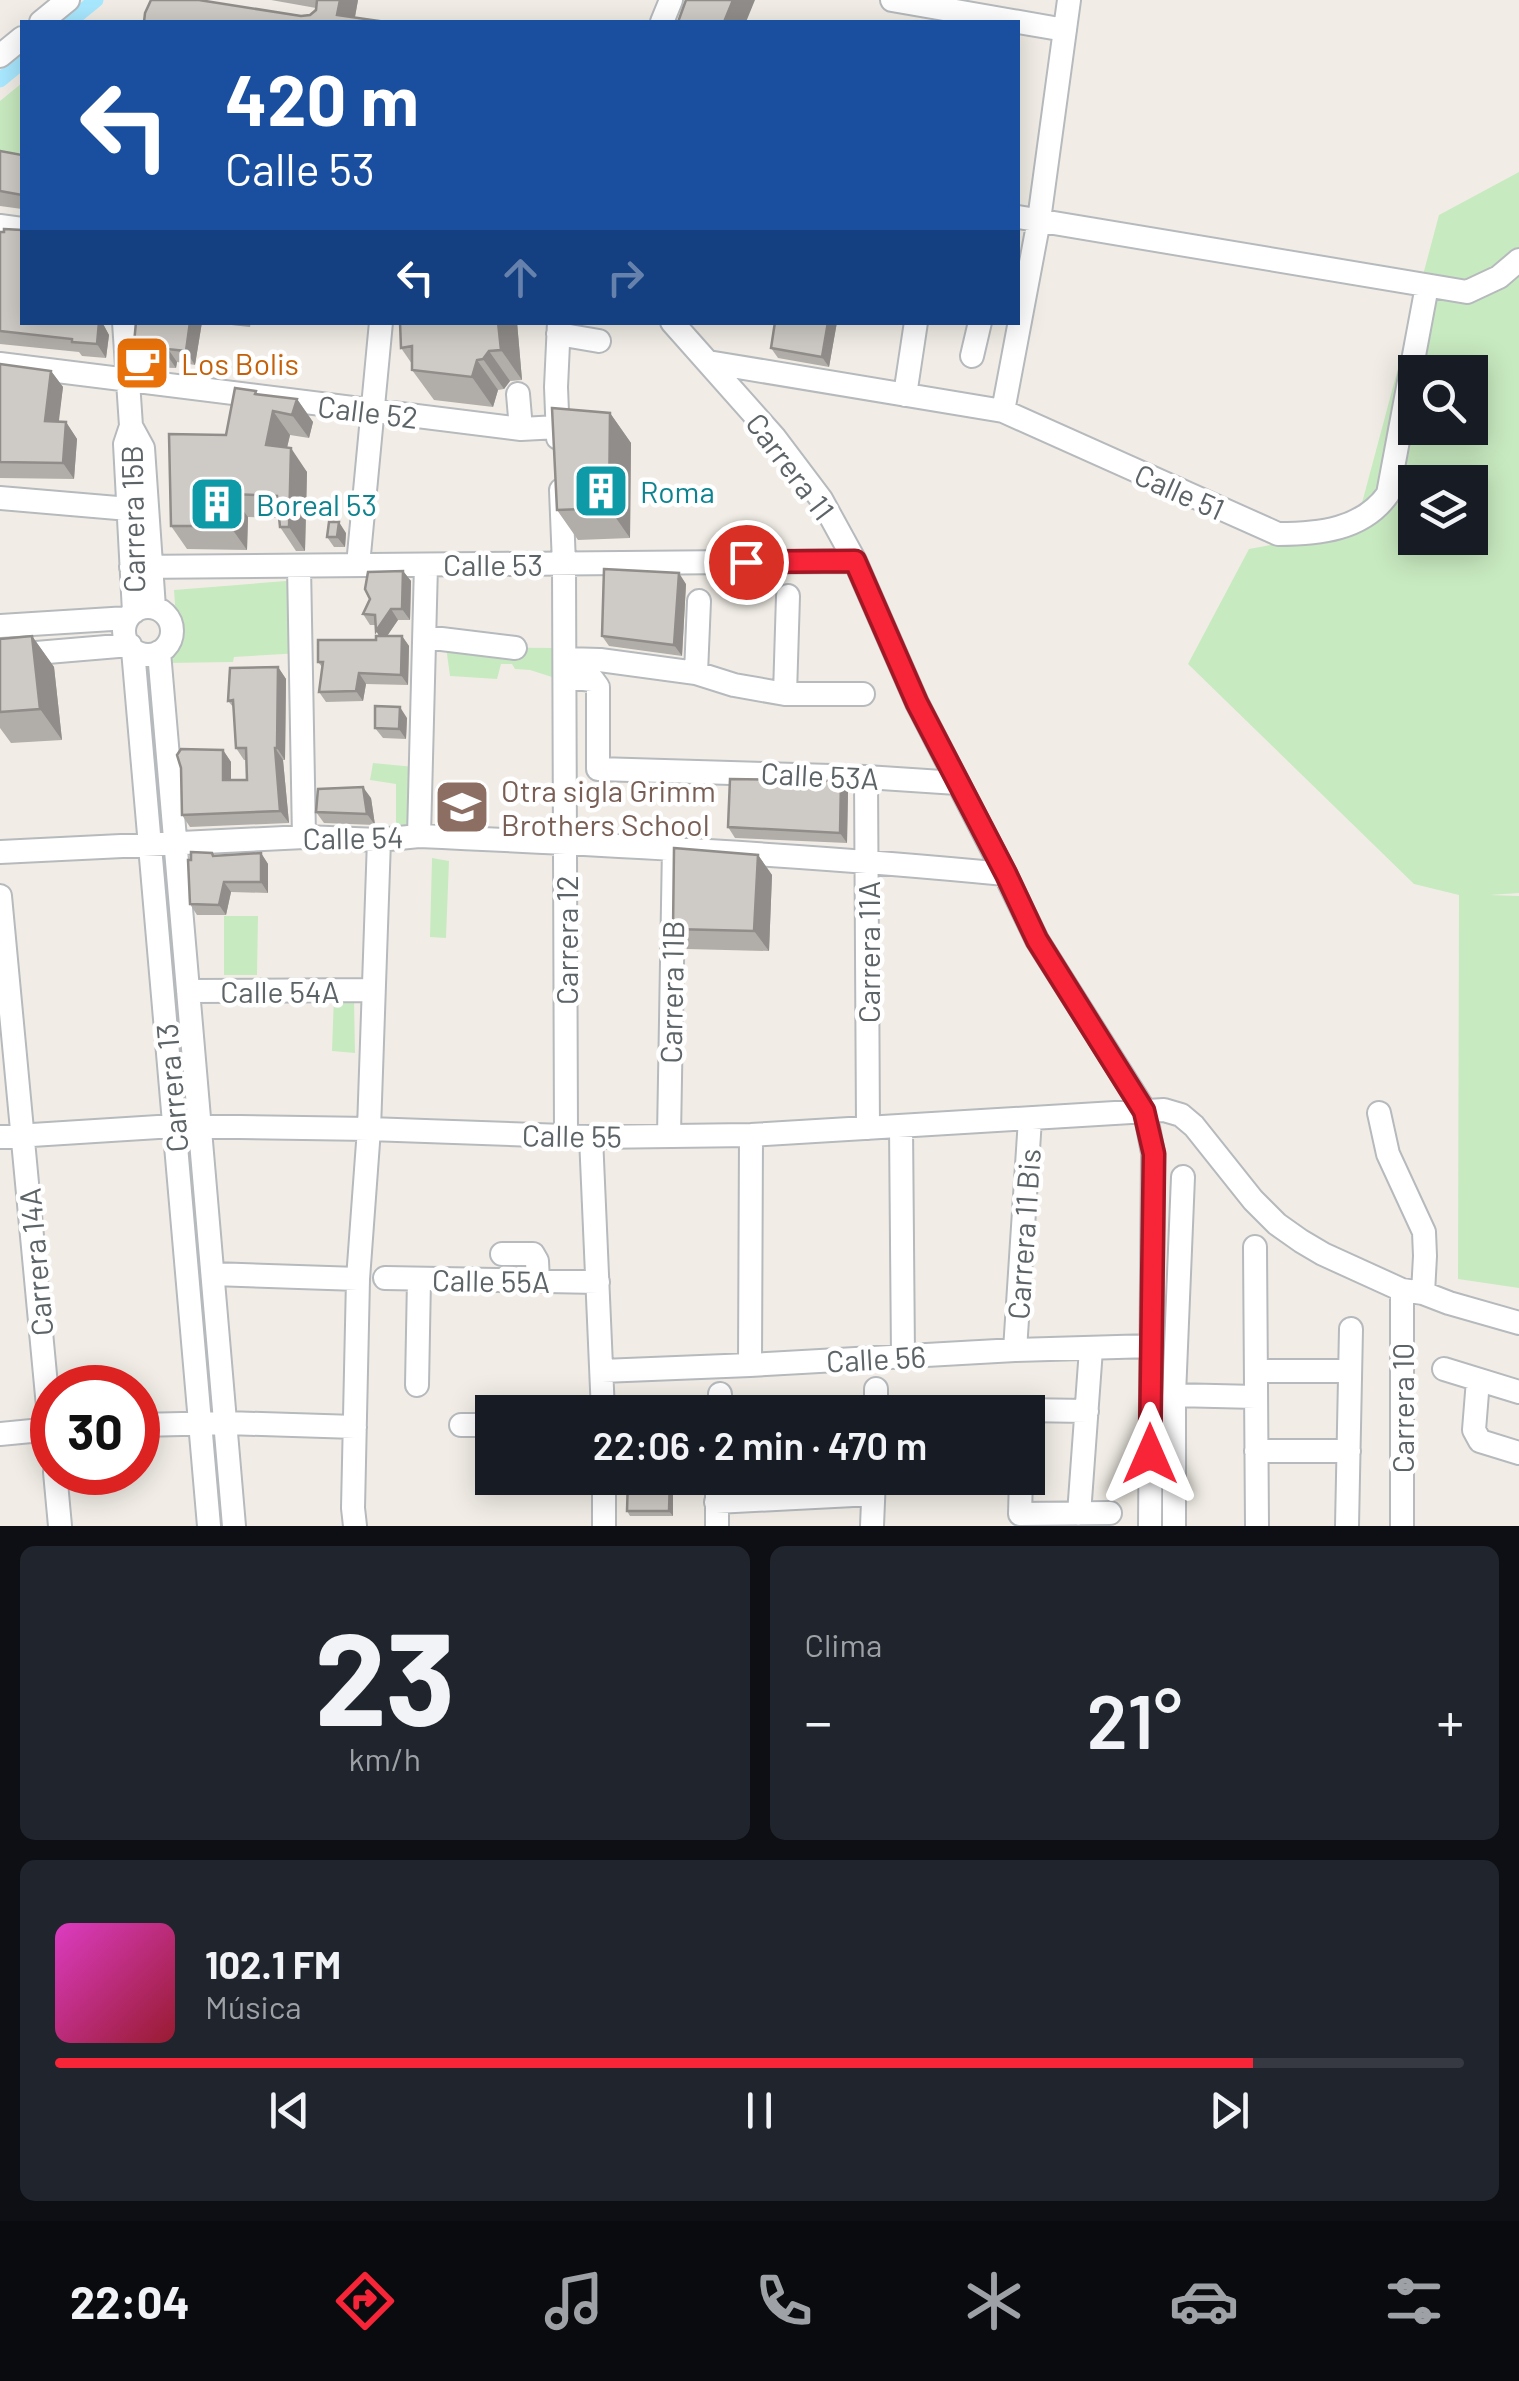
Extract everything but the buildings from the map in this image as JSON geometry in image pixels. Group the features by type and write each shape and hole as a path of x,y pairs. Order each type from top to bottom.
{"street":[{"path":"43,20 68,0"},
{"path":"892,0 1007,20"},
{"path":"1020,280 1069,0"},
{"path":"1020,22 1064,30"},
{"path":"0,56 20,40"},
{"path":"1028,219 1467,292 1499,278 1519,260"},
{"name":"Calle 51","path":"708,362 1003,411 1278,534 1310,534 1334,530 1363,518 1379,507 1388,494 1427,286"},
{"name":"Carrera 15B","path":"124,325 131,426 143,448 139,612"},
{"path":"358,565 381,325"},
{"name":"Carrera 11","path":"675,325 776,438 822,499 855,561 917,703 1037,940 1144,1111 1154,1154 1150,1526"},
{"path":"905,395 916,325"},
{"path":"972,356 979,325"},
{"path":"1003,411 1014,325"},
{"path":"558,328 599,341"},
{"name":"Carrera 12","path":"558,328 556,387 564,564 566,1136"},
{"name":"Calle 52","path":"0,364 521,429 558,427"},
{"path":"518,394 521,429"},
{"name":"Carrera 15B","path":"131,426 125,444 128,508 141,567"},
{"path":"0,498 128,508"},
{"name":"Calle 53","path":"141,567 855,561"},
{"path":"419,836 426,565"},
{"path":"298,566 304,838"},
{"path":"785,694 788,596"},
{"path":"696,673 698,600"},
{"path":"0,626 139,612 168,617 170,640 159,652 141,654 131,647 124,632 139,612"},
{"path":"425,638 516,648"},
{"path":"0,656 131,647"},
{"name":"Carrera 13","path":"131,647 209,1526"},
{"path":"565,668 600,651 785,694 862,694"},
{"name":"Carrera 13","path":"159,652 234,1526"},
{"name":"Calle 53A","path":"565,668 593,680 598,687 598,768 957,783"},
{"name":"Carrera 11A","path":"866,777 868,1128"},
{"name":"Calle 54","path":"0,852 419,836 674,847 1006,874"},
{"path":"355,1526 352,1508 358,1278 369,1128 380,840"},
{"name":"Carrera 11B","path":"668,1136 674,847"},
{"name":"Carrera 14A","path":"0,896 11,1136 42,1365"},
{"name":"Calle 54A","path":"188,991 372,990"},
{"path":"1144,1111 1164,1110 1194,1126 1253,1200 1301,1241 1350,1267 1413,1292 1519,1323"},
{"name":"Calle 55","path":"11,1136 174,1126 369,1128 591,1137 750,1135 1144,1111"},
{"name":"Carrera 10","path":"1379,1114 1388,1154 1424,1232 1426,1256 1413,1292 1402,1526"},
{"name":"Carrera 11 Bis","path":"1015,1350 1030,1118"},
{"path":"901,1126 904,1357"},
{"path":"750,1135 750,1366"},
{"path":"591,1137 603,1395"},
{"path":"1174,1526 1174,1396 1183,1177"},
{"path":"1255,1246 1257,1526"},
{"path":"502,1254 533,1254 538,1281"},
{"path":"213,1274 358,1278"},
{"name":"Calle 55A","path":"385,1278 598,1282"},
{"path":"417,1385 418,1279"},
{"path":"1449,1303 1519,1306"},
{"path":"1347,1526 1351,1330"},
{"name":"Calle 56","path":"602,1371 1151,1346"},
{"path":"1075,1518 1092,1350"},
{"path":"1444,1370 1519,1392"},
{"path":"1256,1371 1350,1371"},
{"path":"1478,1380 1476,1436 1480,1441 1519,1453"},
{"path":"1174,1396 1256,1397"},
{"path":"1045,1410 1087,1411"},
{"path":"160,1425 355,1427"},
{"path":"461,1425 475,1425"},
{"path":"0,1434 30,1435"},
{"path":"1256,1451 1349,1451"},
{"path":"57,1495 60,1526"},
{"path":"604,1495 604,1526"},
{"path":"716,1514 823,1495"},
{"path":"872,1526 873,1495"},
{"path":"1021,1495 1020,1514 1075,1518 1110,1514"}],"green space":[{"path":"20,85 20,153 0,159 0,101"},
{"path":"1519,172 1519,893 1490,895 1519,896 1519,1288 1458,1279 1459,895 1414,884 1188,664 1249,549 1355,529 1398,368 1398,445 1488,445 1488,355 1402,355 1439,215"},
{"path":"298,580 301,653 234,657 233,662 169,663 177,634 174,590"},
{"path":"446,647 553,648 552,677 515,669 512,664 501,664 497,679 450,676"},
{"path":"373,763 425,768 424,840 396,837 396,784 370,780"},
{"path":"432,858 449,861 446,938 430,937"},
{"path":"224,916 258,916 257,975 224,975"},
{"path":"334,995 354,996 355,1053 332,1051"}],"waterway":[{"path":"71,20 96,0"},
{"path":"0,80 20,64"}],"place":[{"name":"Los Bolis","path":"142,363"},
{"name":"Roma","path":"601,491"},
{"name":"Boreal 53","path":"217,504"},
{"name":"Otra sigla Grimm Brothers School","path":"462,807"}],"route":[{"path":"746,562 855,561 917,703 1037,940 1144,1111 1154,1154 1150,1454"}]}
